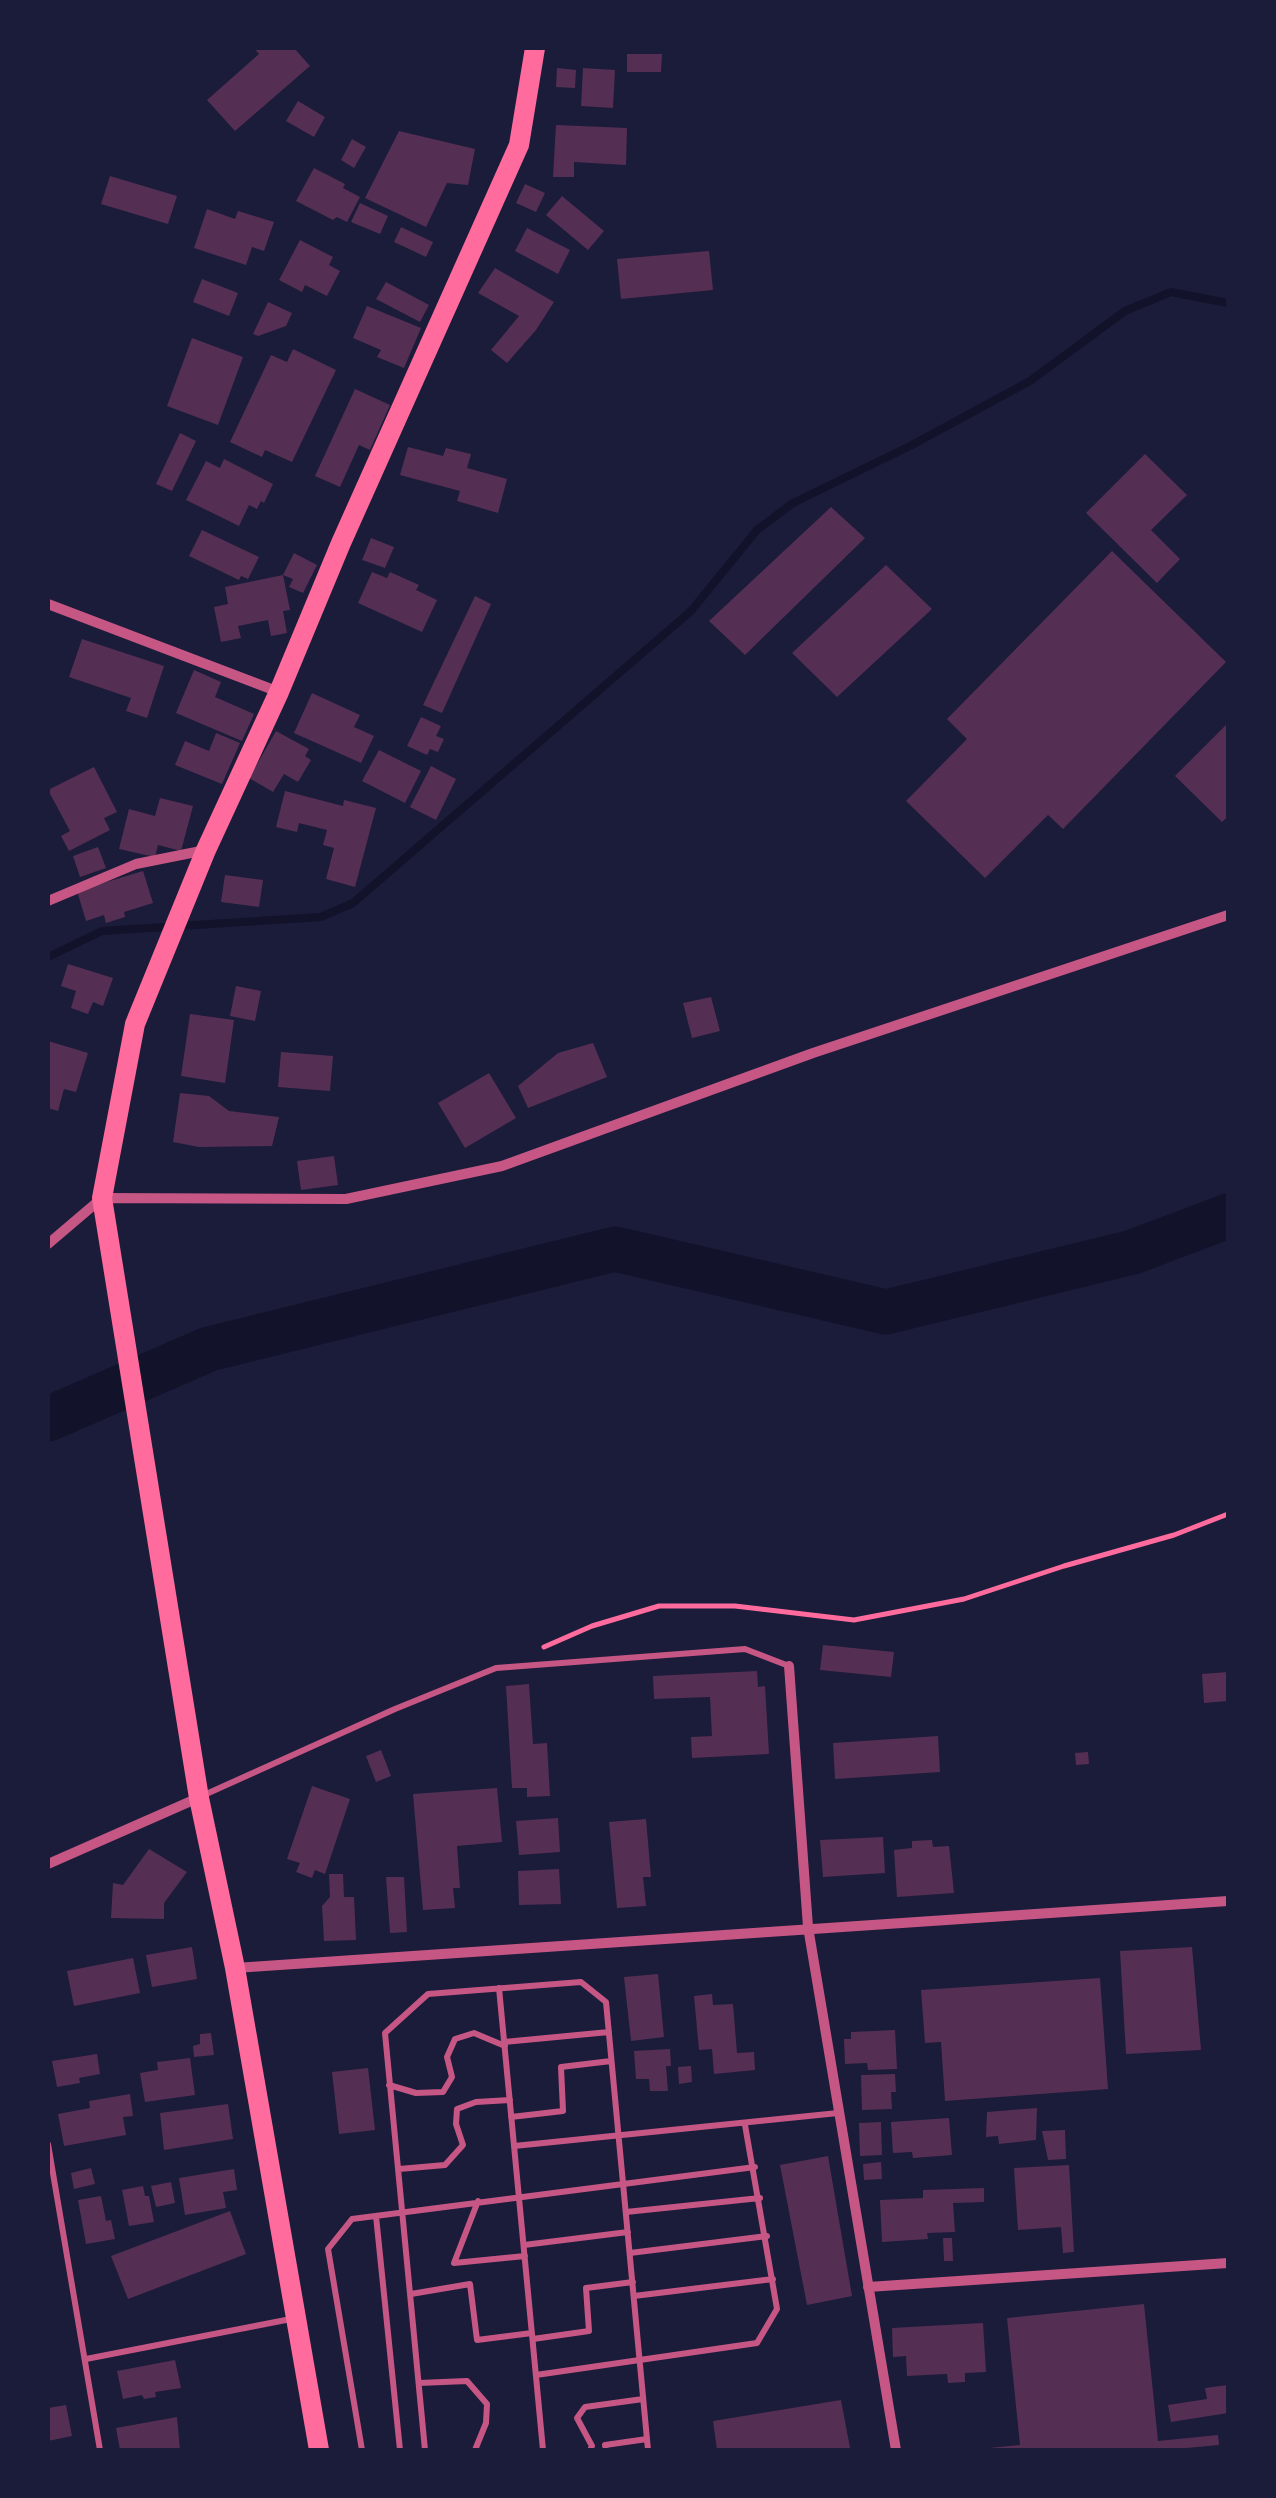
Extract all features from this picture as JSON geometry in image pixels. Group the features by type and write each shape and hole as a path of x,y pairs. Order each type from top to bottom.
{"main road":[{"path":"319,2450 235,1968 199,1798 102,1198 135,1024 206,850 519,146 535,48"}],"street":[{"path":"48,604 279,692"},
{"path":"48,901 136,864 206,850"},
{"path":"48,1244 102,1198 346,1199 502,1166 813,1053 1228,914"},
{"path":"788,1666 808,1927 896,2450"},
{"path":"48,1864 199,1798"},
{"path":"235,1968 1228,1901"},
{"path":"868,2287 1228,2263"}],"lane":[{"path":"199,1798 496,1668 745,1648 788,1666"},
{"path":"425,2450 384,2033 428,1994 580,1982 606,2002 648,2450"},
{"path":"499,1988 543,2450"},
{"path":"389,2086 416,2093 443,2092 452,2077 447,2056 454,2039 474,2033 504,2044 609,2032"},
{"path":"511,2117 564,2111 562,2067 612,2061"},
{"path":"399,2169 445,2164 463,2146 456,2109 476,2102 510,2100"},
{"path":"514,2146 839,2113"},
{"path":"536,2375 757,2343 778,2309 745,2125"},
{"path":"48,2144 100,2450"},
{"path":"362,2450 328,2249 352,2220 403,2210 755,2167"},
{"path":"626,2212 760,2198"},
{"path":"478,2201 454,2263 525,2256"},
{"path":"376,2216 400,2450"},
{"path":"524,2244 628,2232"},
{"path":"630,2254 767,2236"},
{"path":"634,2296 774,2280"},
{"path":"411,2294 470,2284 477,2340 589,2331 586,2288 633,2282"},
{"path":"86,2360 298,2317"},
{"path":"419,2383 467,2381 487,2404 486,2423 475,2450"},
{"path":"590,2450 592,2446 577,2418 585,2407 644,2400"},
{"path":"606,2450 606,2444 647,2440"}],"path":[{"path":"496,1668 592,1626 659,1606 735,1606 854,1620 964,1599 1174,1535 1228,1514"}],"building":[{"path":"254,48 294,48 310,66 235,131 207,100 259,54"},
{"path":"627,54 662,54 661,72 627,72"},
{"path":"557,68 576,70 575,88 556,87"},
{"path":"583,68 615,70 613,108 581,106"},
{"path":"298,101 325,117 314,137 286,121"},
{"path":"556,125 627,128 626,165 574,162 574,177 553,177"},
{"path":"399,131 475,149 468,185 447,183 426,227 365,198"},
{"path":"352,139 366,147 354,168 341,160"},
{"path":"314,168 360,197 347,222 337,217 333,220 296,201"},
{"path":"110,176 177,196 168,224 101,204"},
{"path":"525,184 545,193 536,212 516,203"},
{"path":"562,196 604,231 588,250 546,215"},
{"path":"360,203 388,216 380,234 351,222"},
{"path":"207,209 235,219 238,211 274,222 264,251 252,247 246,265 194,248"},
{"path":"401,227 433,242 426,257 394,242"},
{"path":"527,228 570,250 558,274 515,251"},
{"path":"300,240 333,257 329,265 340,271 327,296 305,285 302,292 279,280"},
{"path":"709,251 713,290 621,299 617,259"},
{"path":"495,268 554,302 507,363 491,350 519,316 478,293"},
{"path":"202,279 238,293 229,316 193,302"},
{"path":"386,282 429,305 420,322 376,299"},
{"path":"268,302 292,313 286,326 258,336 253,334"},
{"path":"367,306 421,328 404,368 377,357 381,350 353,338"},
{"path":"192,338 243,357 218,425 167,406"},
{"path":"293,349 336,370 292,462 265,450 262,457 230,442 271,355 287,362"},
{"path":"355,389 390,405 370,450 359,445 340,487 315,476"},
{"path":"180,433 196,441 172,491 156,484"},
{"path":"408,447 443,456 446,448 471,454 467,468 507,479 498,513 457,501 460,491 400,475"},
{"path":"1145,454 1187,495 1151,530 1180,559 1157,583 1086,513"},
{"path":"224,459 273,484 264,503 261,501 257,509 249,505 239,526 186,500 206,461 220,468"},
{"path":"831,507 865,538 745,655 709,621"},
{"path":"202,530 259,557 248,579 241,576 239,580 189,556"},
{"path":"371,538 394,547 385,568 362,560"},
{"path":"1112,551 1226,662 1063,829 1048,815 985,878 906,801 967,739 947,719"},
{"path":"294,553 317,565 303,593 289,587 293,579 283,575"},
{"path":"886,565 932,609 837,697 792,653"},
{"path":"372,572 387,578 390,572 419,585 416,590 437,600 422,632 358,603"},
{"path":"283,575 290,610 283,611 287,633 271,636 268,620 238,626 241,638 221,642 214,607 228,604 225,587"},
{"path":"475,596 491,604 442,713 423,705"},
{"path":"82,639 164,666 147,718 126,711 131,698 69,677"},
{"path":"194,670 221,682 215,697 254,714 242,741 176,713"},
{"path":"312,693 360,715 354,727 374,736 361,763 294,733"},
{"path":"421,717 441,726 436,736 444,739 438,752 430,749 427,755 407,746"},
{"path":"1228,723 1228,816 1222,822 1175,776"},
{"path":"276,731 309,749 305,756 311,760 298,782 284,774 273,792 249,778"},
{"path":"216,733 240,743 222,784 175,765 185,741 209,751"},
{"path":"379,750 421,771 405,803 362,781"},
{"path":"431,766 456,779 436,820 410,807"},
{"path":"94,767 117,812 104,818 110,830 69,851 61,836 70,831 48,790"},
{"path":"285,791 343,806 344,800 376,808 355,887 326,879 334,848 323,845 327,830 299,823 297,832 276,827"},
{"path":"160,798 193,806 181,851 158,845 155,857 119,849 129,809 155,816"},
{"path":"98,847 106,868 80,877 73,856"},
{"path":"143,871 153,903 124,912 125,917 106,923 104,915 86,921 77,891"},
{"path":"225,875 263,880 259,907 221,902"},
{"path":"68,964 113,978 103,1006 93,1002 88,1014 71,1008 76,991 61,986"},
{"path":"236,986 261,991 255,1021 230,1016"},
{"path":"711,997 720,1031 692,1038 683,1003"},
{"path":"190,1014 234,1020 225,1083 181,1076"},
{"path":"48,1041 88,1053 76,1092 64,1089 58,1111 48,1108"},
{"path":"593,1043 607,1077 528,1108 518,1086 558,1053"},
{"path":"281,1052 333,1056 330,1091 278,1087"},
{"path":"489,1073 516,1118 465,1148 438,1103"},
{"path":"180,1093 209,1096 229,1111 279,1117 272,1146 199,1147 173,1142"},
{"path":"334,1156 338,1185 301,1190 297,1161"},
{"path":"823,1645 894,1652 891,1677 820,1670"},
{"path":"757,1671 758,1687 765,1686 769,1754 692,1758 691,1737 712,1736 710,1697 654,1699 653,1676"},
{"path":"1228,1672 1228,1701 1204,1703 1202,1674"},
{"path":"529,1684 533,1744 547,1743 550,1796 527,1797 527,1788 512,1788 506,1686"},
{"path":"938,1736 940,1772 835,1779 833,1743"},
{"path":"381,1750 391,1776 376,1782 366,1756"},
{"path":"1088,1752 1089,1764 1076,1765 1075,1753"},
{"path":"312,1786 350,1799 325,1874 315,1870 312,1878 296,1872 300,1863 287,1859"},
{"path":"497,1788 502,1842 457,1846 460,1888 453,1888 455,1908 423,1910 413,1794"},
{"path":"558,1818 560,1852 519,1855 516,1821"},
{"path":"646,1819 651,1877 643,1877 646,1906 617,1908 609,1822"},
{"path":"883,1837 885,1873 823,1877 820,1840"},
{"path":"932,1840 933,1847 949,1846 954,1893 897,1897 894,1850 912,1848 912,1841"},
{"path":"149,1849 187,1872 164,1903 164,1919 111,1918 113,1883 123,1885"},
{"path":"559,1869 561,1904 519,1905 518,1871"},
{"path":"329,1874 343,1874 344,1897 354,1897 356,1940 324,1941 322,1906 330,1897"},
{"path":"386,1877 404,1877 407,1932 390,1933"},
{"path":"192,1947 197,1979 152,1987 146,1955"},
{"path":"1192,1947 1201,2050 1126,2054 1120,1951"},
{"path":"133,1958 140,1993 74,2006 67,1971"},
{"path":"658,1974 664,2037 631,2041 624,1977"},
{"path":"1100,1978 1108,2089 945,2101 941,2042 925,2043 921,1990"},
{"path":"712,1994 713,2005 733,2004 737,2053 754,2052 755,2070 714,2074 712,2049 699,2050 694,1996"},
{"path":"895,2030 897,2069 868,2070 867,2063 845,2064 844,2039 851,2039 851,2032"},
{"path":"211,2033 214,2055 194,2057 193,2046 200,2044 200,2034"},
{"path":"670,2049 671,2066 666,2066 668,2091 650,2091 649,2079 636,2079 634,2051"},
{"path":"97,2054 100,2074 57,2087 52,2061"},
{"path":"190,2058 195,2095 145,2102 140,2073 158,2070 157,2062"},
{"path":"691,2066 692,2082 679,2084 678,2067"},
{"path":"368,2068 375,2130 339,2134 332,2072"},
{"path":"895,2074 892,2109 862,2110 861,2075"},
{"path":"130,2094 133,2116 123,2117 126,2135 64,2146 58,2114 90,2108 89,2101"},
{"path":"228,2104 233,2139 164,2150 160,2113"},
{"path":"1037,2108 1036,2140 999,2144 998,2136 986,2137 987,2112"},
{"path":"949,2118 952,2155 913,2158 912,2152 893,2153 891,2122"},
{"path":"881,2122 882,2155 860,2156 859,2123"},
{"path":"1065,2130 1066,2159 1048,2160 1042,2131"},
{"path":"828,2156 852,2296 807,2305 780,2165"},
{"path":"881,2162 882,2179 864,2180 863,2164"},
{"path":"1069,2165 1074,2252 1063,2253 1061,2227 1018,2230 1014,2168"},
{"path":"91,2168 95,2184 74,2189 71,2173"},
{"path":"234,2169 237,2190 223,2192 226,2208 185,2215 179,2178"},
{"path":"171,2182 175,2203 156,2207 151,2186"},
{"path":"143,2186 154,2222 129,2226 122,2190"},
{"path":"984,2188 984,2202 953,2203 955,2232 927,2233 928,2239 882,2242 880,2200 923,2198 923,2190"},
{"path":"101,2196 115,2239 86,2244 78,2200"},
{"path":"230,2211 246,2254 128,2299 111,2256"},
{"path":"943,2238 952,2238 953,2261 944,2261"},
{"path":"1144,2304 1158,2441 1218,2435 1219,2445 1165,2450 989,2450 1020,2445 1007,2318"},
{"path":"983,2323 986,2372 965,2373 965,2382 948,2383 947,2374 907,2376 906,2356 893,2357 892,2328"},
{"path":"175,2360 181,2388 155,2392 156,2397 123,2399 117,2371"},
{"path":"1228,2385 1228,2413 1171,2422 1168,2405 1207,2399 1205,2388"},
{"path":"841,2400 850,2448 717,2450 713,2421"},
{"path":"66,2405 72,2436 48,2441 48,2408"},
{"path":"177,2417 180,2450 120,2450 116,2428"}],"waterway":[{"path":"48,957 102,931 321,917 353,903 691,611 757,530 793,503 1030,381 1125,311 1171,292 1228,303"},
{"path":"48,1419 209,1349 615,1249 886,1312 1133,1252 1228,1216"}]}
